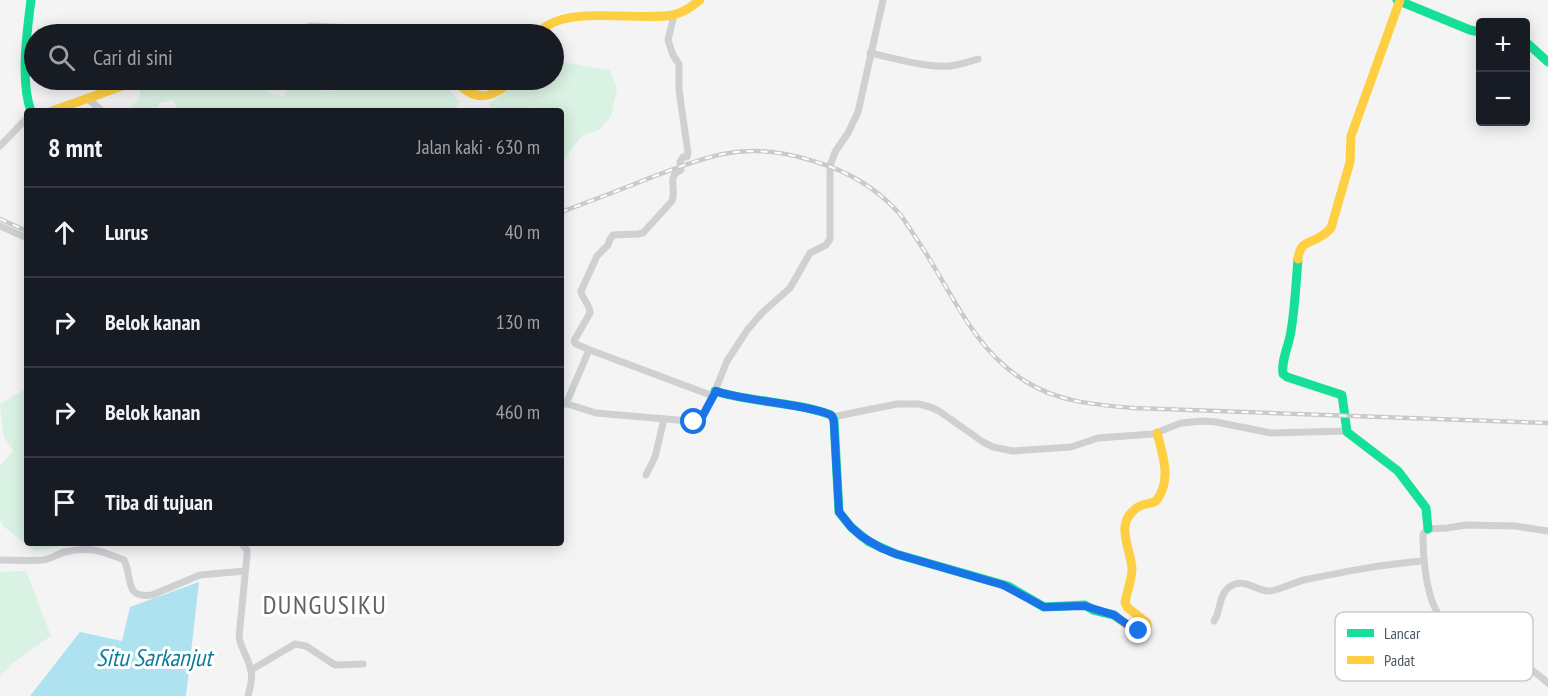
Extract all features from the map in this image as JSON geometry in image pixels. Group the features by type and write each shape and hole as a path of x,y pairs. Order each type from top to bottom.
{"street":[{"path":"29,24 31,0"},
{"path":"552,24 578,18 622,15 663,17 674,15 700,0"},
{"path":"564,403 596,413 694,422 702,417 728,361 748,328 790,288 810,253 826,245 830,239 830,165 858,112 883,0 888,0"},
{"path":"1346,430 1342,395 1284,376 1282,372 1291,333 1299,251 1303,245 1324,235 1331,228 1350,162 1351,136 1399,1 1476,31"},
{"path":"674,15 668,40 679,64 679,90 687,157 683,157 680,162 681,170 673,175 674,198 643,233 613,235 608,245 597,256 581,291 590,313 574,340 576,344 714,394 826,413 832,417 834,425 839,512 861,536 896,554 1003,585 1044,607 1085,606 1114,615 1139,631 1146,631 1147,623 1126,606 1125,602 1132,570 1124,530 1132,512 1157,500 1161,495 1166,468 1157,433"},
{"path":"1530,46 1548,62"},
{"path":"870,53 939,66 978,59"},
{"path":"27,90 29,108"},
{"path":"60,108 110,90"},
{"path":"466,90 472,95 478,96 499,90"},
{"path":"87,98 99,108"},
{"path":"0,146 24,121"},
{"path":"0,225 24,237"},
{"path":"564,401 589,350"},
{"path":"832,417 897,404 920,404 939,411 983,442 993,447 1013,451 1071,447 1098,438 1157,433 1181,423 1202,421 1271,433 1346,430 1398,471 1426,508 1428,529"},
{"path":"646,475 655,458 664,419"},
{"path":"1438,612 1435,607 1423,561 1423,534 1428,529 1467,525 1515,526 1548,531"},
{"path":"244,546 247,550 239,637 251,670 252,681 248,696"},
{"path":"0,560 43,560 64,552 95,549 124,560 132,589 135,593 145,596 200,575 245,571"},
{"path":"1214,621 1223,595 1229,587 1237,584 1248,584 1269,591 1306,580 1388,564 1423,561"},
{"path":"251,670 295,644 306,646 335,665 363,664"},
{"path":"1533,672 1548,683"}],"green space":[{"path":"564,62 610,70 617,89 611,117 599,130 582,136 564,160 564,108 491,108 489,104 509,90 564,90"},
{"path":"140,90 266,90 269,93 283,96 288,90 448,90 460,102 455,108 176,108 174,100 160,103 156,108 129,108 138,100"},
{"path":"24,390 24,542 3,526 0,520 0,466 13,451 4,437 0,404"},
{"path":"29,546 60,546 35,551"},
{"path":"26,571 51,636 14,662 0,676 0,572"}],"water":[{"name":"Situ Sarkanjut","path":"199,582 186,696 30,696 80,632 122,641 130,607"}],"railway":[{"path":"564,211 713,156 746,151 791,155 848,174 889,203 905,221 963,316 990,352 1025,381 1050,394 1092,404 1134,408 1548,423"},
{"path":"0,219 24,230"}],"traffic: fast":[{"path":"28,24 31,0"},
{"path":"1397,0 1476,31"},
{"path":"1530,46 1548,62"},
{"path":"27,90 30,108"},
{"path":"1298,259 1292,322 1283,363 1283,374 1342,395 1347,432 1398,471 1426,508 1428,529"},
{"path":"715,391 817,410 831,415 834,420 839,512 851,527 869,542 896,554 1008,586 1044,607 1085,605 1119,619"}],"traffic: slow":[{"path":"552,24 582,16 657,17 672,15 700,0"},
{"path":"1298,259 1304,245 1331,228 1350,162 1351,136 1400,0"},
{"path":"60,108 111,90"},
{"path":"466,90 483,96 499,90"},
{"path":"1119,619 1135,630 1147,630 1147,623 1127,607 1125,602 1132,569 1125,528 1126,520 1131,513 1140,506 1156,501 1164,485 1165,468 1157,433"}],"district":[{"name":"DUNGUSIKU","path":"325,605"}],"route":[{"path":"694,422 702,417 716,391 734,397 801,407 831,415 834,420 839,512 842,518 861,536 896,554 1003,585 1044,607 1085,606 1114,615 1139,631"}]}
